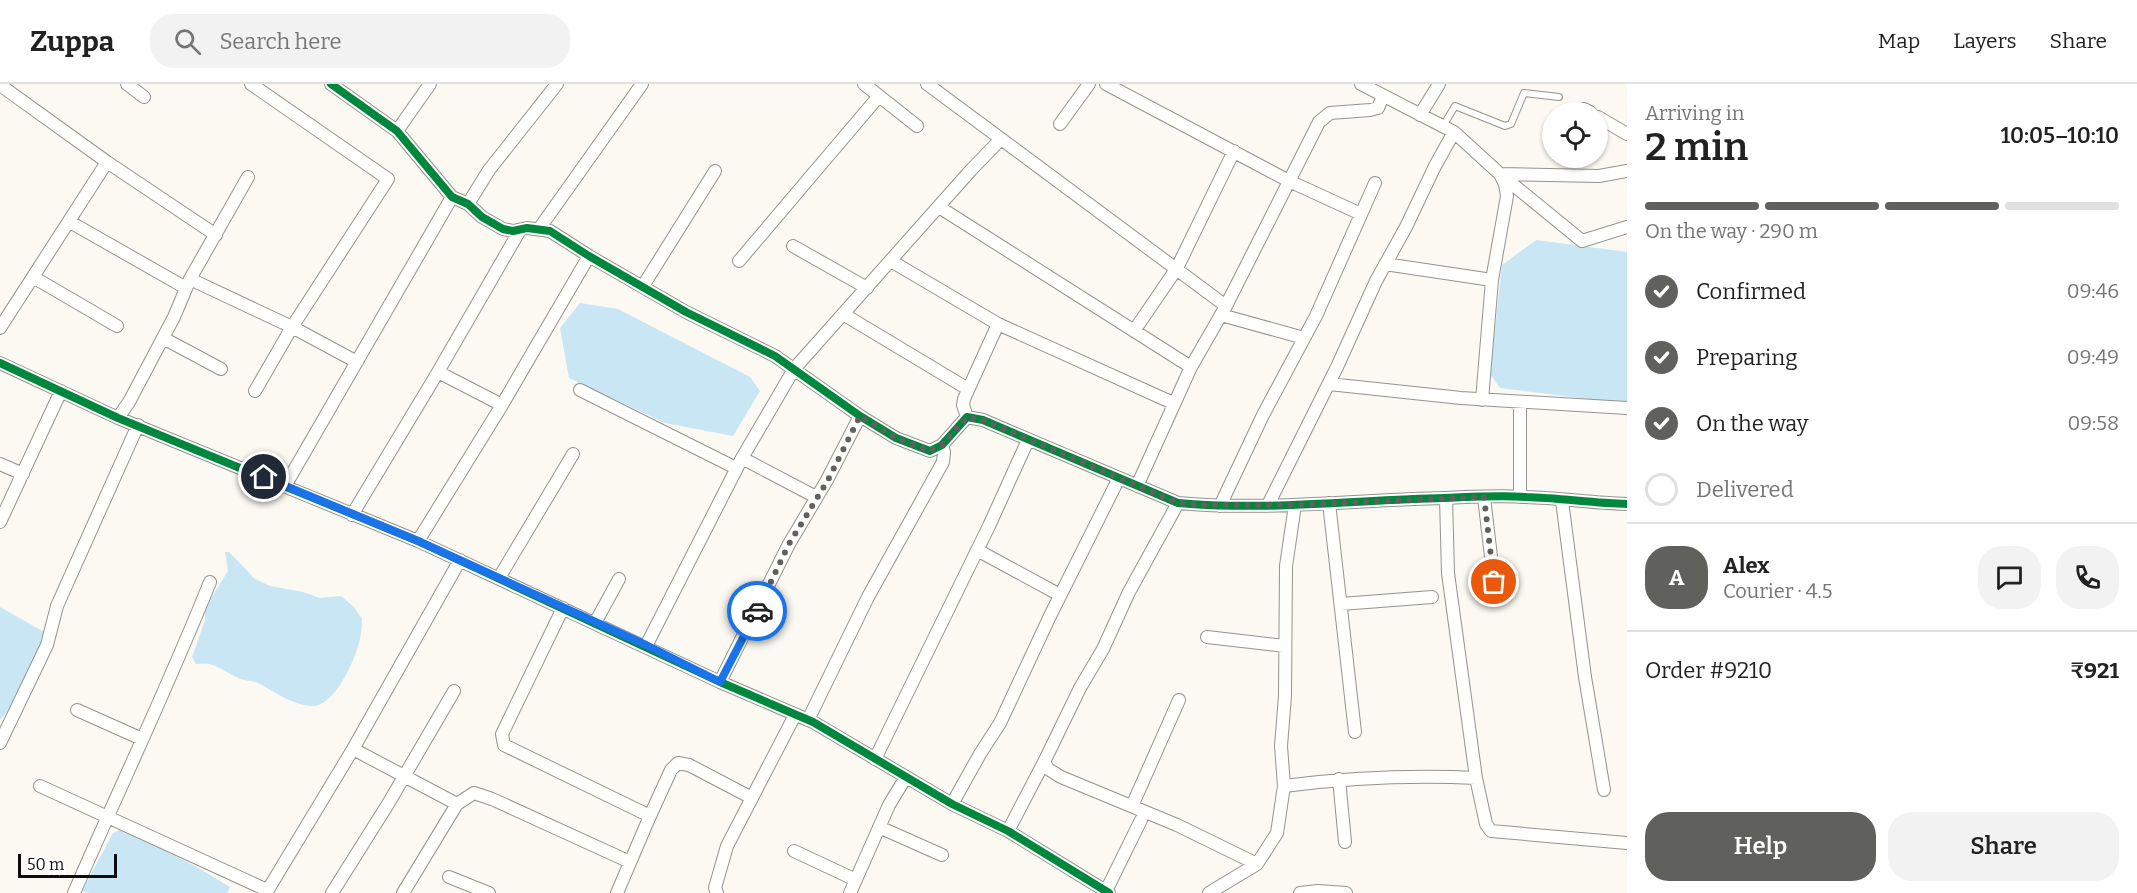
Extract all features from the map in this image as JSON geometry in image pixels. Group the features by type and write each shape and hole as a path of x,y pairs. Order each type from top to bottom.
{"street":[{"path":"127,84 144,97"},
{"path":"251,84 388,179 292,327 255,391"},
{"path":"397,131 430,84"},
{"path":"468,204 489,170 557,84"},
{"path":"539,229 642,84"},
{"path":"864,84 917,126"},
{"path":"927,84 1177,268 1223,311 1304,338"},
{"path":"1060,124 1089,84"},
{"path":"1106,84 1289,181 1361,214"},
{"path":"1361,84 1448,129 1582,241 1627,227"},
{"path":"1420,115 1440,84"},
{"path":"0,85 107,162 216,235"},
{"path":"337,86 397,131 452,197 468,204 482,217 502,229 550,231 686,312 775,356 860,416 896,438 930,451 942,445 967,417"},
{"path":"740,261 879,96"},
{"path":"1137,486 1191,367 1223,311 1319,122 1330,113 1377,108 1383,96"},
{"path":"1608,123 1627,134"},
{"path":"1268,505 1329,384 1385,264 1406,227 1435,165 1448,129"},
{"path":"646,645 739,463 794,369 1001,139"},
{"path":"1134,331 1177,268 1234,151"},
{"path":"0,328 107,162"},
{"path":"643,286 715,171"},
{"path":"1500,174 1599,176 1627,171"},
{"path":"1482,400 1492,280 1507,196 1505,183 1500,174"},
{"path":"118,418 164,338 188,283 248,177"},
{"path":"1220,506 1263,415 1304,338 1375,183"},
{"path":"285,486 452,197"},
{"path":"939,207 1191,367"},
{"path":"70,222 188,283 292,327 357,362"},
{"path":"352,514 520,230"},
{"path":"793,246 867,288"},
{"path":"418,541 502,405 589,256"},
{"path":"891,261 999,324 1173,403"},
{"path":"1385,264 1492,280"},
{"path":"33,277 117,326"},
{"path":"843,314 968,389"},
{"path":"967,417 963,405 968,389 999,324"},
{"path":"164,338 221,369"},
{"path":"0,363 118,418 418,541 646,645 720,682 808,720 952,804 1008,831 1108,892 1141,820"},
{"path":"438,372 502,405"},
{"path":"1329,384 1368,390 1482,400 1627,408"},
{"path":"580,390 816,497"},
{"path":"0,522 61,392"},
{"path":"1520,403 1520,497"},
{"path":"720,682 789,544 828,480 860,416"},
{"path":"967,417 983,420 1178,503 1220,506 1295,505 1520,497 1627,504"},
{"path":"0,743 47,645 57,606 138,425"},
{"path":"875,759 1028,440"},
{"path":"808,720 868,597 943,462 942,445"},
{"path":"499,578 573,454"},
{"path":"0,464 23,474"},
{"path":"952,804 1000,723 1060,594 1119,478"},
{"path":"1484,497 1494,582"},
{"path":"1446,498 1448,573 1476,778 1486,824 1491,831 1627,843"},
{"path":"1562,501 1585,677 1604,790"},
{"path":"1008,831 1080,688 1103,649 1129,592 1178,503"},
{"path":"1329,503 1355,732"},
{"path":"1209,893 1257,864 1276,833 1284,786 1281,746 1286,696 1286,566 1295,505"},
{"path":"977,550 1060,594"},
{"path":"40,786 266,892 353,748 460,560"},
{"path":"595,623 618,579"},
{"path":"74,893 178,662 210,582"},
{"path":"1341,604 1432,597"},
{"path":"563,608 502,735 504,745 650,816"},
{"path":"1207,637 1285,646"},
{"path":"332,893 454,691"},
{"path":"1132,806 1179,699"},
{"path":"77,710 142,739"},
{"path":"717,893 715,888 727,846 795,715"},
{"path":"353,748 457,804"},
{"path":"1044,762 1053,773 1132,806 1257,864"},
{"path":"617,893 671,770 678,763 689,765 752,798"},
{"path":"1284,786 1339,779 1434,776 1476,778"},
{"path":"850,893 889,805 906,777"},
{"path":"1339,779 1345,842"},
{"path":"403,893 457,804 474,793 630,862"},
{"path":"879,827 942,855"},
{"path":"794,851 856,880"},
{"path":"449,877 489,893"},
{"path":"1299,893 1318,891 1346,893"}],"lane":[{"path":"1448,129 1455,106 1504,126 1511,124 1524,93 1534,92 1559,97"}],"water":[{"path":"1536,240 1627,252 1627,404 1500,388 1490,374 1502,265"},
{"path":"580,303 618,309 750,377 760,391 733,436 665,423 569,378 560,328"},
{"path":"225,552 229,552 255,579 270,586 303,592 320,598 341,596 354,607 362,619 359,643 348,672 328,699 312,706 304,705 283,697 256,682 240,679 213,665 196,664 192,657 205,620 205,608 228,571"},
{"path":"0,607 46,633 25,689 0,720"},
{"path":"120,830 176,856 217,879 230,887 227,893 89,893 82,891 113,833"}],"cycle path":[{"path":"331,84 397,131 452,197 468,204 482,217 503,229 513,231 527,228 550,231 686,312 775,356 860,416 896,438 930,451 942,445 967,417 983,420 1178,503 1244,506 1506,496 1627,504"},
{"path":"0,363 118,418 418,541 720,682 813,722 952,804 1008,831 1109,893"}],"way so far":[{"path":"757,611 789,544 828,480 860,416 896,438 930,451 942,445 967,417 983,420 1178,503 1295,505 1484,497 1494,582"}],"route":[{"path":"264,477 418,541 646,645 720,682 757,611"}]}
